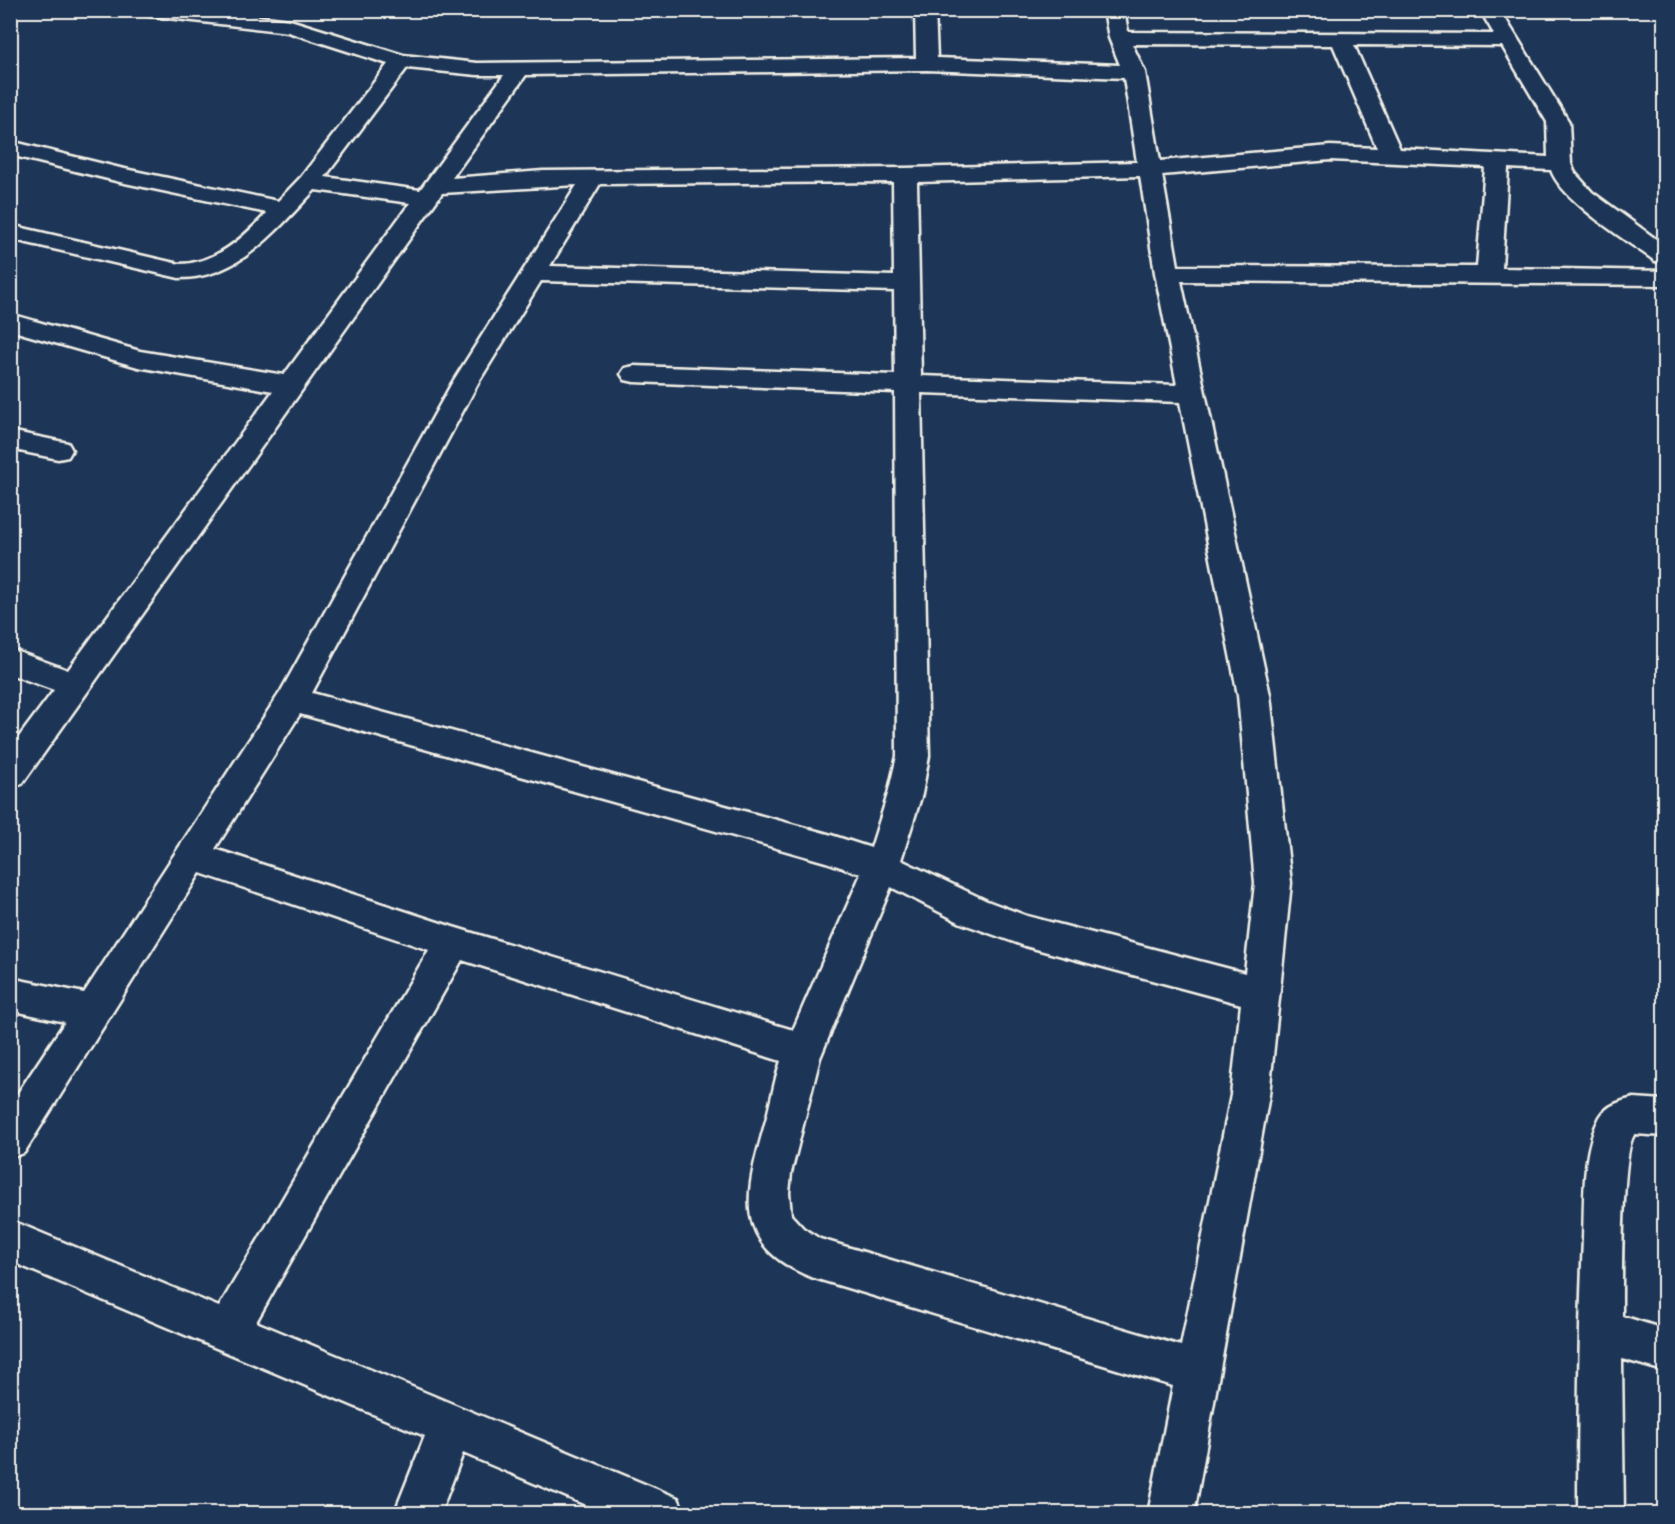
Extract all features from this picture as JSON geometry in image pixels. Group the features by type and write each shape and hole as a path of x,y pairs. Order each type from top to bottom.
{"street":[{"path":"150,10 290,27 401,61 477,69 927,64 1134,72"},
{"path":"925,10 927,64"},
{"path":"1490,10 1558,122 1560,164 1564,176 1584,197 1665,256"},
{"path":"1171,1514 1250,1095 1273,882 1254,695 1167,273 1134,72 1116,24 1341,39 1507,40"},
{"path":"1341,39 1391,154"},
{"path":"10,232 178,271 193,271 214,266 253,241 309,182 401,61"},
{"path":"10,775 290,385 433,192 519,69"},
{"path":"10,148 120,176 283,210"},
{"path":"309,182 433,192 543,178 905,175 1150,169 1330,153 1391,154 1560,164"},
{"path":"1489,274 1497,161"},
{"path":"905,175 913,756 905,798 883,867 804,1051 771,1177 769,1203 774,1225 787,1243 811,1257 1197,1372"},
{"path":"10,1140 292,700 465,382 593,177"},
{"path":"533,273 906,284"},
{"path":"1167,273 1489,274 1665,278"},
{"path":"10,322 127,357 290,385"},
{"path":"634,374 1193,394"},
{"path":"10,440 58,450"},
{"path":"10,661 75,685"},
{"path":"292,700 828,848 883,867 974,912 1025,932 1261,993"},
{"path":"192,856 453,942 804,1051"},
{"path":"228,1332 453,942"},
{"path":"10,994 93,1011"},
{"path":"1601,1514 1600,1331 1606,1169 1612,1129 1621,1120 1633,1115 1665,1118"},
{"path":"10,1240 662,1514"},
{"path":"1600,1331 1665,1350"},
{"path":"417,1514 451,1426"}]}
